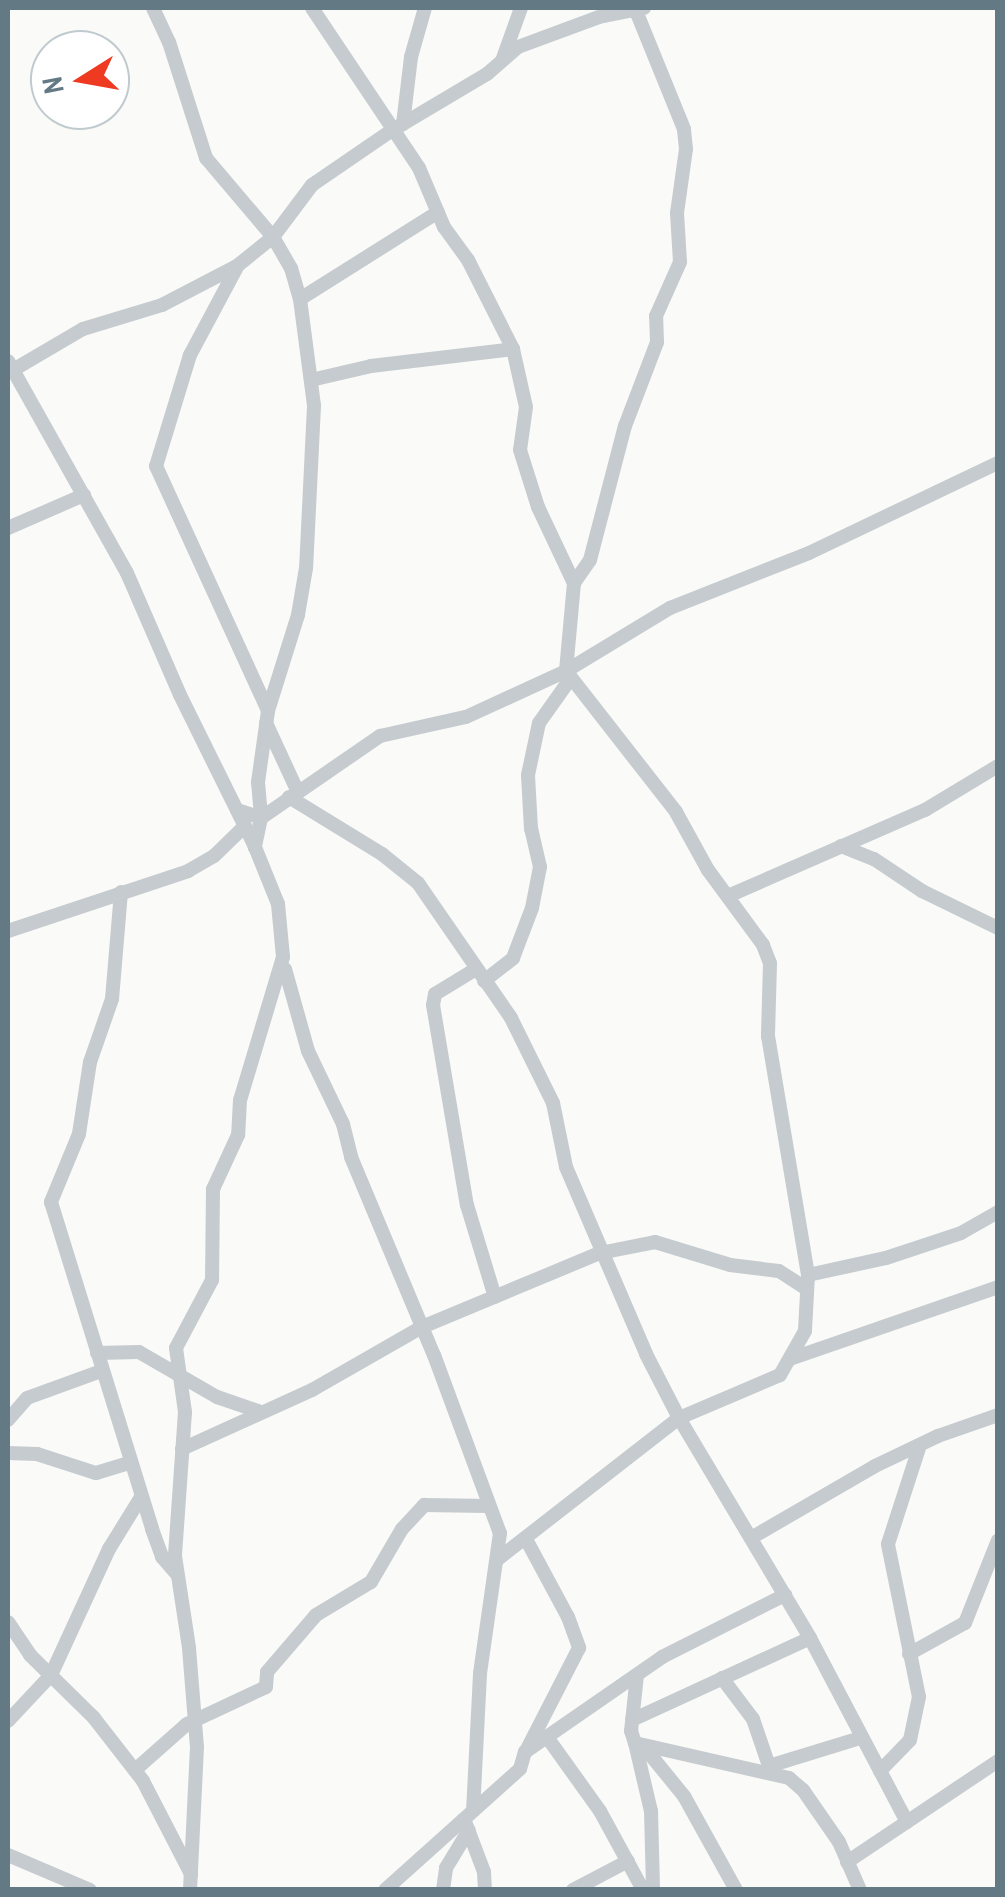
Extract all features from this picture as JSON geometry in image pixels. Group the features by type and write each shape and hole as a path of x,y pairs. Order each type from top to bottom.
{"street":[{"path":"153,8 206,158 273,238 292,268 311,380 313,436 306,568 298,616 267,717 258,782 261,818 255,847"},
{"path":"163,28 165,8"},
{"path":"312,8 397,127 427,181 438,212 514,349 526,406 520,450 531,491 574,583 568,674 539,723 528,774 532,829 540,867 532,908 513,958 435,994 433,1005 467,1205 495,1296"},
{"path":"397,127 426,8"},
{"path":"502,63 521,8"},
{"path":"443,1890 446,1868 468,1820 480,1674 500,1534 422,1327 351,1157 343,1124 308,1050 290,1000 278,904 255,847 180,695 127,573 10,365 82,330 162,305 237,266 273,238 312,186 529,42 599,17 640,9 684,129 677,213 680,262 656,316 657,342 625,426 590,560 574,583"},
{"path":"300,298 438,212"},
{"path":"237,266 190,355 156,466 267,717 293,793 402,868 418,884 522,1038 552,1102 566,1167 600,1253 679,1418 810,1638 907,1822"},
{"path":"311,380 371,366 514,349"},
{"path":"261,818 380,736 466,716 568,674 670,608 809,553 998,462"},
{"path":"8,528 84,495"},
{"path":"498,1560 679,1418 780,1375 805,1331 808,1282 768,1036 770,963 763,944 708,870 676,812 568,674"},
{"path":"728,896 925,810 998,766"},
{"path":"236,810 261,818"},
{"path":"8,931 201,864 245,826"},
{"path":"841,846 874,859 922,891 998,928"},
{"path":"121,892 112,999 90,1062 79,1134 51,1202 141,1497 162,1557 176,1573"},
{"path":"190,1882 196,1719 176,1573 185,1412 176,1348 212,1280 212,1189 238,1135 240,1100 283,958"},
{"path":"182,1449 312,1390 422,1327 600,1253 654,1242 739,1267 778,1271 808,1282 961,1233 998,1212"},
{"path":"789,1359 998,1286"},
{"path":"98,1354 139,1352 217,1397 261,1412"},
{"path":"8,1420 27,1398 102,1371"},
{"path":"751,1538 920,1445 994,1419"},
{"path":"880,1771 910,1740 919,1697 888,1544 920,1445"},
{"path":"8,1453 37,1454 96,1472 131,1462"},
{"path":"8,1721 51,1675 106,1556 141,1497"},
{"path":"136,1770 196,1719 266,1687 267,1672 316,1615 371,1582 402,1530 424,1504 489,1506"},
{"path":"909,1654 966,1623 998,1540"},
{"path":"385,1890 468,1820 520,1768 579,1648 573,1627 527,1541"},
{"path":"525,1752 637,1675 785,1594"},
{"path":"8,1622 30,1656 136,1770 190,1882"},
{"path":"632,1720 810,1638"},
{"path":"637,1675 632,1720 651,1812 652,1890"},
{"path":"722,1678 753,1719 770,1769"},
{"path":"547,1737 600,1811 642,1890"},
{"path":"770,1769 860,1738"},
{"path":"640,1745 770,1769 790,1778 803,1790 860,1890"},
{"path":"640,1745 684,1796 736,1890"},
{"path":"847,1862 998,1761"},
{"path":"468,1820 484,1872 485,1890"},
{"path":"8,1855 90,1890"},
{"path":"573,1890 628,1862"}]}
